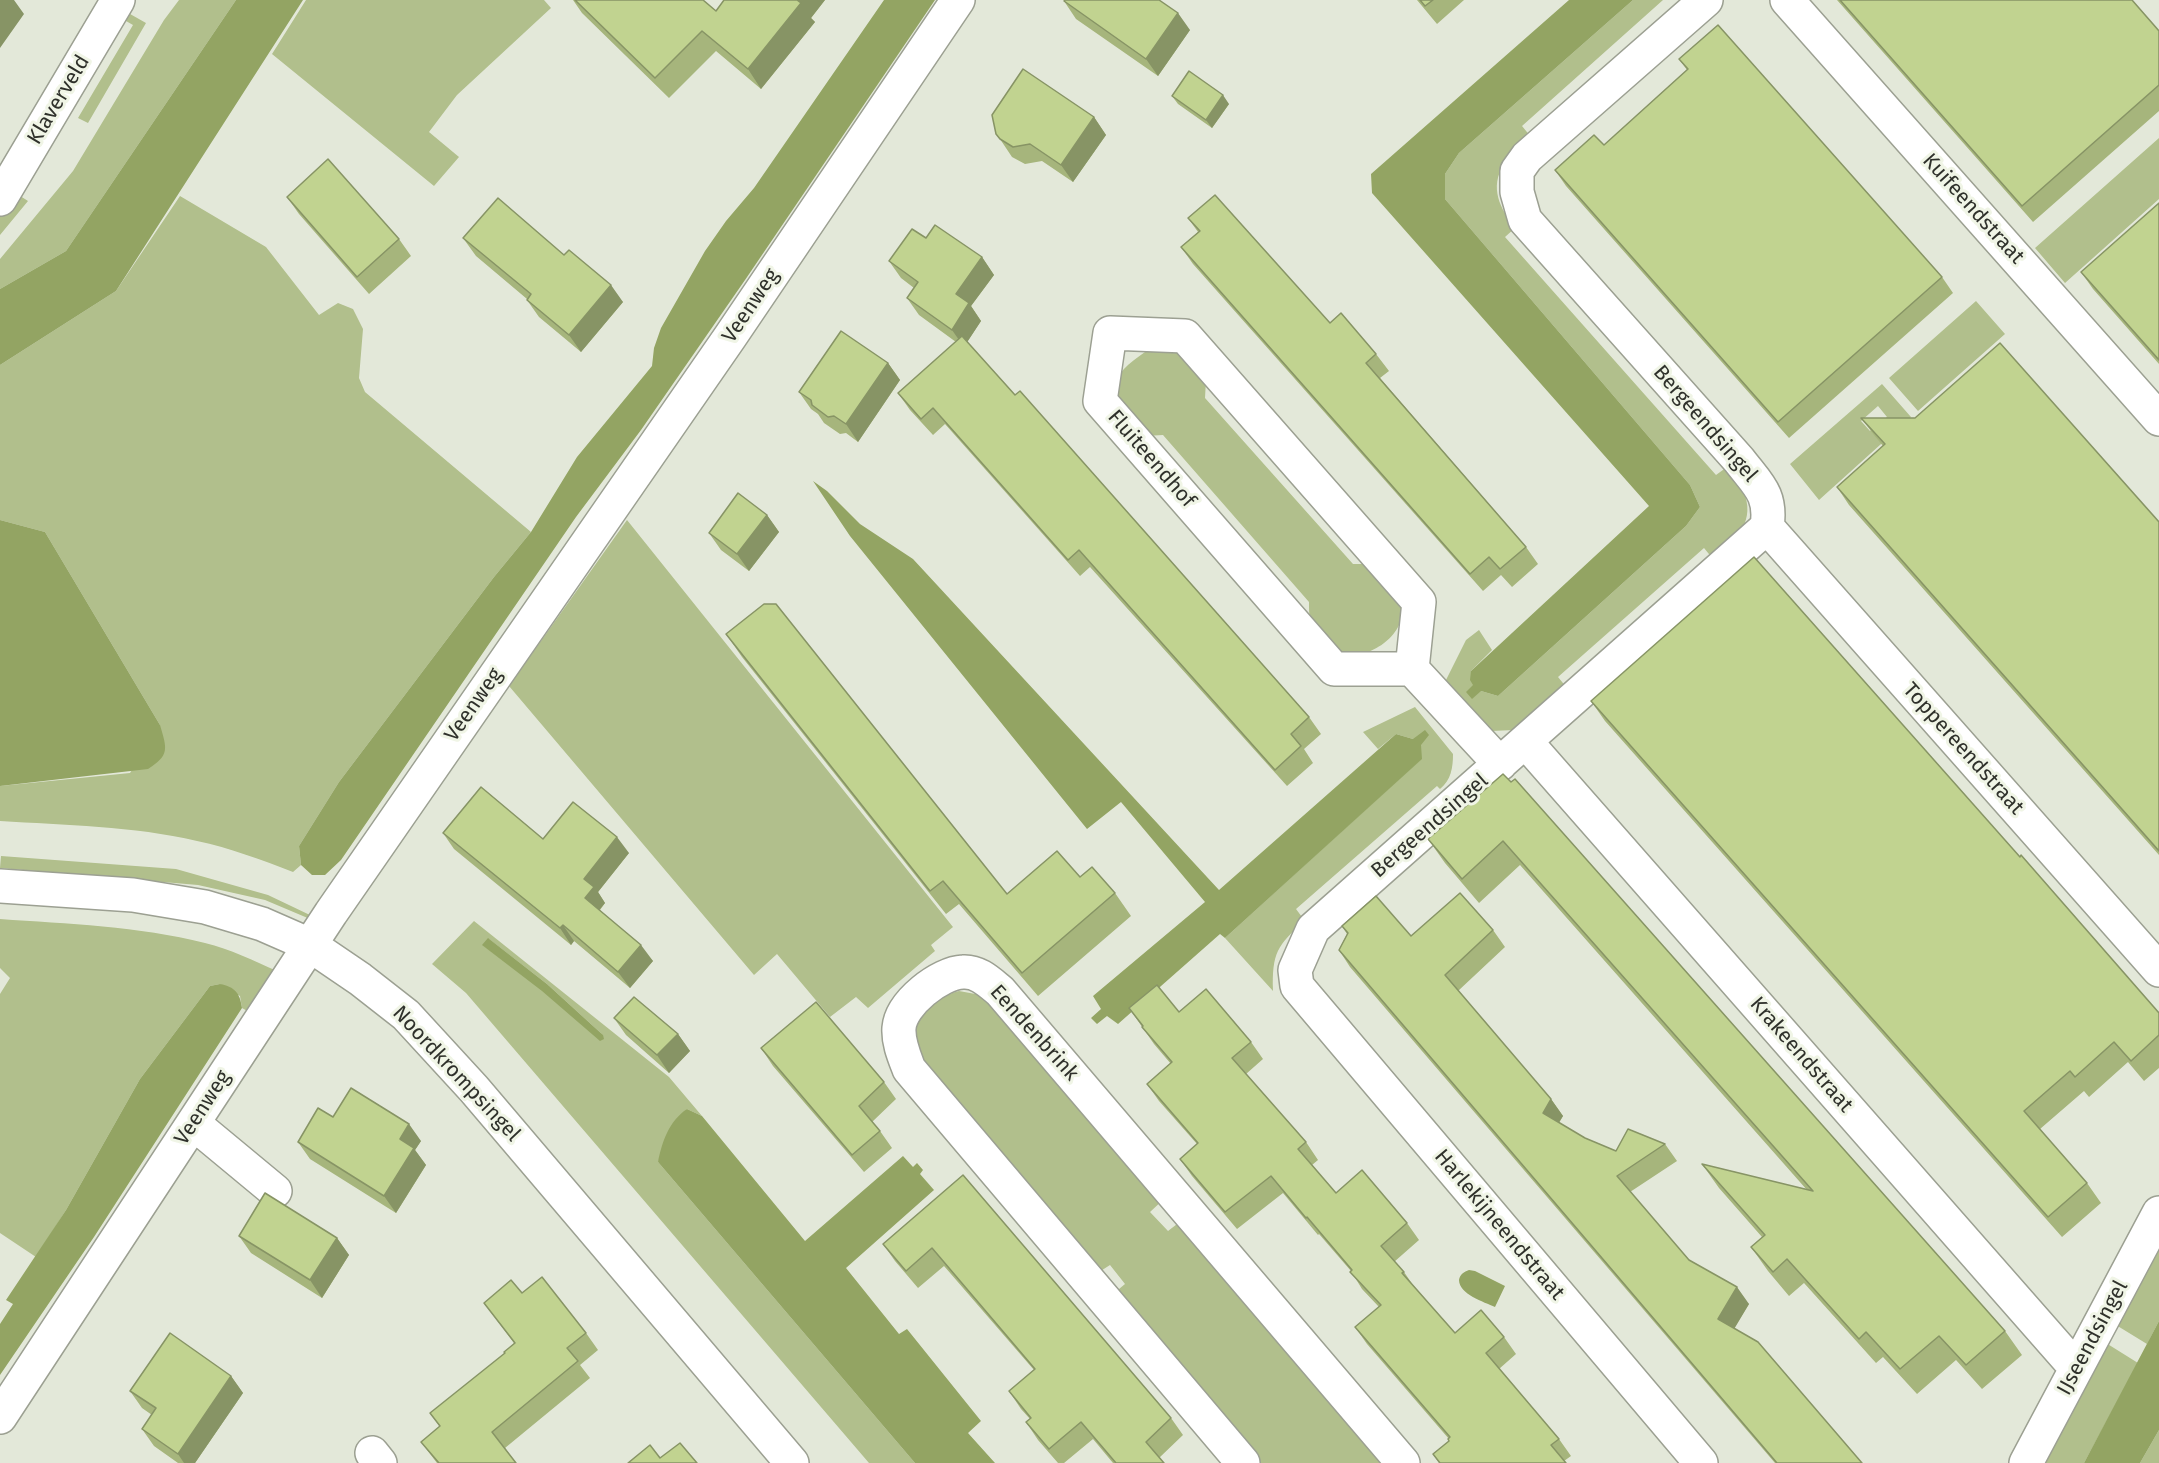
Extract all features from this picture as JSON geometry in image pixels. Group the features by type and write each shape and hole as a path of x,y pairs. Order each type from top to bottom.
{"street":[{"name":"Klaverveld","path":"0,199 118,0"},
{"name":"Veenweg","path":"0,1417 310,945 730,337 958,0"},
{"name":"Bergeendsingel","path":"1297,986 1295,970 1313,929 1767,527 1770,511 1766,496 1739,460 1525,220 1517,192 1517,171 1527,157 1706,0"},
{"name":"Kuifeendstraat","path":"1787,0 2159,419"},
{"name":"Fluiteendhof","path":"1110,333 1185,336 1419,602 1412,669 1334,669 1100,401 1110,333"},
{"name":"Toppereendstraat","path":"1767,527 2159,970"},
{"path":"1412,669 1500,764"},
{"name":"Krakeendstraat","path":"1526,742 2076,1368"},
{"name":"Noordkrompsingel","path":"0,886 133,895 205,907 262,924 310,945 360,979 406,1015 474,1089 792,1463"},
{"name":"Eendenbrink","path":"1243,1463 909,1069 901,1049 899,1026 908,1008 925,988 948,976 964,972 981,976 1000,991 1403,1463"},
{"name":"Harlekijneendstraat","path":"1297,986 1701,1463"},
{"path":"193,1123 275,1191"},
{"name":"IJseendsingel","path":"2026,1463 2159,1213"}],"shaded area":[{"path":"179,0 236,0 66,251 0,289 0,259 73,171 164,20"},
{"path":"236,0 303,0 116,291 0,365 0,289 66,251"},
{"path":"306,0 544,0 551,8 457,95 429,132 459,157 434,186 272,54"},
{"path":"884,0 935,0 745,280 641,430 576,517 341,860 325,875 312,875 301,865 299,846 339,782 494,577 531,532 577,457 652,366 654,348 661,328 705,251 726,221 754,188"},
{"path":"1569,0 1633,0 1459,153 1445,174 1445,199 1690,485 1700,507 1686,526 1498,696 1481,691 1472,699 1466,692 1473,685 1470,680 1471,671 1649,506 1372,193 1371,174"},
{"path":"1633,0 1663,0 1522,126 1531,137 1507,160 1497,181 1498,198 1515,228 1505,237 1716,475 1727,467 1744,491 1747,516 1740,532 1713,559 1704,548 1558,677 1567,688 1514,730 1491,731 1443,686 1466,640 1479,630 1492,650 1471,671 1481,691 1498,696 1686,526 1700,507 1690,485 1445,199 1445,174 1459,153"},
{"path":"123,10 146,23 88,123 78,118 133,25 119,17"},
{"path":"2159,138 2159,199 2065,283 2035,248"},
{"path":"14,192 28,201 0,235 0,216"},
{"path":"180,196 266,247 319,315 338,303 353,309 363,329 359,378 365,392 531,532 494,577 339,782 299,846 301,865 293,872 234,851 173,836 99,827 0,821 0,786 130,773 160,725 45,532 0,520 0,365 116,291"},
{"path":"1976,301 2005,334 1918,411 1889,378"},
{"path":"1151,348 1180,351 1206,380 1205,398 1353,564 1369,564 1393,590 1399,599 1402,611 1400,622 1394,633 1385,642 1374,650 1361,654 1349,654 1333,647 1311,622 1309,602 1163,435 1145,436 1121,402 1118,383 1128,365"},
{"path":"1882,384 1911,417 1819,500 1790,464","holes":["1878,406 1887,417 1870,431 1861,421"]},
{"path":"813,481 827,491 860,524 913,559 1219,890 1396,734 1413,739 1425,730 1429,735 1421,745 1422,759 1225,938 1220,934 1118,1024 1107,1016 1097,1024 1091,1018 1101,1009 1093,996 1205,902 1121,802 1087,829 850,536"},
{"path":"0,520 45,532 160,725 165,751 160,760 148,769 0,786"},
{"path":"627,520 953,927 931,945 935,951 868,1008 856,997 830,1017 777,954 754,975 509,686"},
{"path":"1415,707 1453,754 1449,778 1440,789 1437,786 1296,909 1305,921 1288,937 1278,951 1275,958 1273,991 1225,938 1421,759 1413,739 1396,734 1378,749 1363,732"},
{"path":"1,856 176,869 268,895 312,916 310,919 265,900 198,885 0,868"},
{"path":"0,919 103,926 180,937 224,948 277,971 249,1012 242,1008 240,996 220,984 210,986 140,1079 66,1210 36,1257 0,1233 0,994 10,978 0,968"},
{"path":"474,921 669,1077 702,1116 687,1109 658,1162 915,1463 869,1463 466,993 432,964","holes":["489,939 547,984 603,1035 483,945"]},
{"path":"488,938 547,984 603,1035 604,1039 600,1041 542,991 482,945"},
{"path":"220,984 236,992 242,1008 94,1237 0,1375 0,1324 13,1304 6,1300 66,1210 140,1079 210,986"},
{"path":"959,991 986,996 1164,1199 1150,1212 1168,1231 1181,1221 1389,1463 1258,1463 1113,1294 1125,1284 1110,1265 1096,1274 917,1060 914,1031 920,1016 937,1000"},
{"path":"687,1109 702,1116 805,1241 903,1156 913,1167 917,1163 923,1170 920,1174 934,1190 846,1268 899,1334 907,1329 981,1421 968,1433 995,1463 915,1463 658,1162 667,1132 675,1120"},
{"path":"2159,1244 2159,1321 2147,1344 2116,1325"},
{"path":"1469,1270 1505,1286 1495,1307 1473,1297 1460,1285 1459,1280 1462,1274"},
{"path":"2159,1321 2159,1430 2140,1463 2084,1463"},
{"path":"2106,1343 2138,1363 2084,1463 2043,1463"},
{"path":"2159,1430 2159,1463 2140,1463"}],"building":[{"path":"575,0 703,0 716,11 724,0 797,0 801,3 748,69 702,31 655,78"},
{"path":"1065,0 1159,0 1178,13 1146,59"},
{"path":"1420,0 1433,0 1425,6"},
{"path":"1840,0 2132,0 2159,31 2159,85 2022,206"},
{"path":"1718,25 1942,277 1778,422 1555,170 1594,135 1604,145 1688,69 1679,59"},
{"path":"1023,69 1094,117 1061,165 1030,144 1013,147 996,134 992,115"},
{"path":"1189,71 1223,95 1206,120 1172,96"},
{"path":"328,159 399,239 357,277 287,197"},
{"path":"1215,195 1330,323 1341,313 1376,354 1366,363 1526,547 1500,569 1489,557 1470,574 1181,247 1200,231 1188,218"},
{"path":"498,198 564,255 569,250 611,285 569,335 527,300 531,294 463,238"},
{"path":"2159,203 2159,360 2081,272"},
{"path":"935,225 982,257 956,294 969,303 952,330 907,298 918,282 889,261 912,229 926,238"},
{"path":"841,331 888,363 846,424 834,416 828,417 799,392"},
{"path":"962,336 1015,395 1020,391 1309,717 1291,734 1301,746 1275,770 1079,550 1068,560 933,408 921,419 898,393"},
{"path":"2000,343 2159,522 2159,851 1837,487 1885,444 1861,418 1915,418"},
{"path":"738,493 767,515 737,554 709,533"},
{"path":"1754,557 2159,1013 2159,1035 2131,1061 2114,1042 2075,1077 2070,1071 2024,1111 2087,1183 2048,1217 1591,701"},
{"path":"764,604 776,604 1007,894 1057,851 1080,877 1092,867 1115,893 1022,973 943,881 930,891 726,634"},
{"path":"1503,774 1511,782 1515,779 2005,1331 1966,1365 1939,1336 1900,1369 1866,1332 1859,1339 1787,1259 1773,1272 1751,1247 1765,1235 1702,1164 1813,1191 1503,841 1462,879 1428,839"},
{"path":"481,787 543,839 573,802 617,837 584,879 594,887 585,898 641,945 618,972 563,925 560,928 443,833"},
{"path":"1460,893 1493,930 1445,975 1551,1099 1543,1113 1585,1138 1616,1151 1628,1129 1665,1144 1617,1176 1689,1260 1737,1287 1718,1319 1758,1342 1862,1463 1777,1463 1339,950 1348,933 1342,926 1376,896 1411,936"},
{"path":"1157,985 1179,1012 1206,989 1251,1042 1232,1058 1306,1142 1298,1149 1336,1193 1362,1170 1407,1223 1381,1246 1455,1333 1481,1310 1504,1337 1486,1353 1559,1439 1551,1445 1566,1463 1440,1463 1433,1454 1449,1441 1450,1437 1355,1327 1381,1305 1350,1272 1352,1270 1307,1217 1271,1176 1225,1212 1180,1159 1198,1143 1147,1084 1172,1062 1129,1008"},
{"path":"634,997 678,1034 657,1055 614,1018"},
{"path":"816,1002 884,1082 859,1106 880,1131 852,1155 761,1048"},
{"path":"351,1088 409,1124 400,1139 414,1148 384,1196 298,1142 318,1108 333,1117"},
{"path":"963,1175 1171,1418 1146,1442 1164,1463 1116,1463 1081,1422 1049,1449 1026,1422 1031,1418 1009,1391 1035,1369 932,1248 906,1271 883,1244"},
{"path":"265,1193 337,1238 310,1280 239,1236"},
{"path":"542,1277 586,1333 567,1348 578,1361 492,1432 516,1463 439,1463 421,1442 440,1426 430,1413 515,1343 484,1303 511,1280 522,1293"},
{"path":"170,1333 231,1376 178,1454 142,1429 156,1408 130,1391"},
{"path":"680,1443 697,1463 628,1463 650,1445 660,1458"}]}
